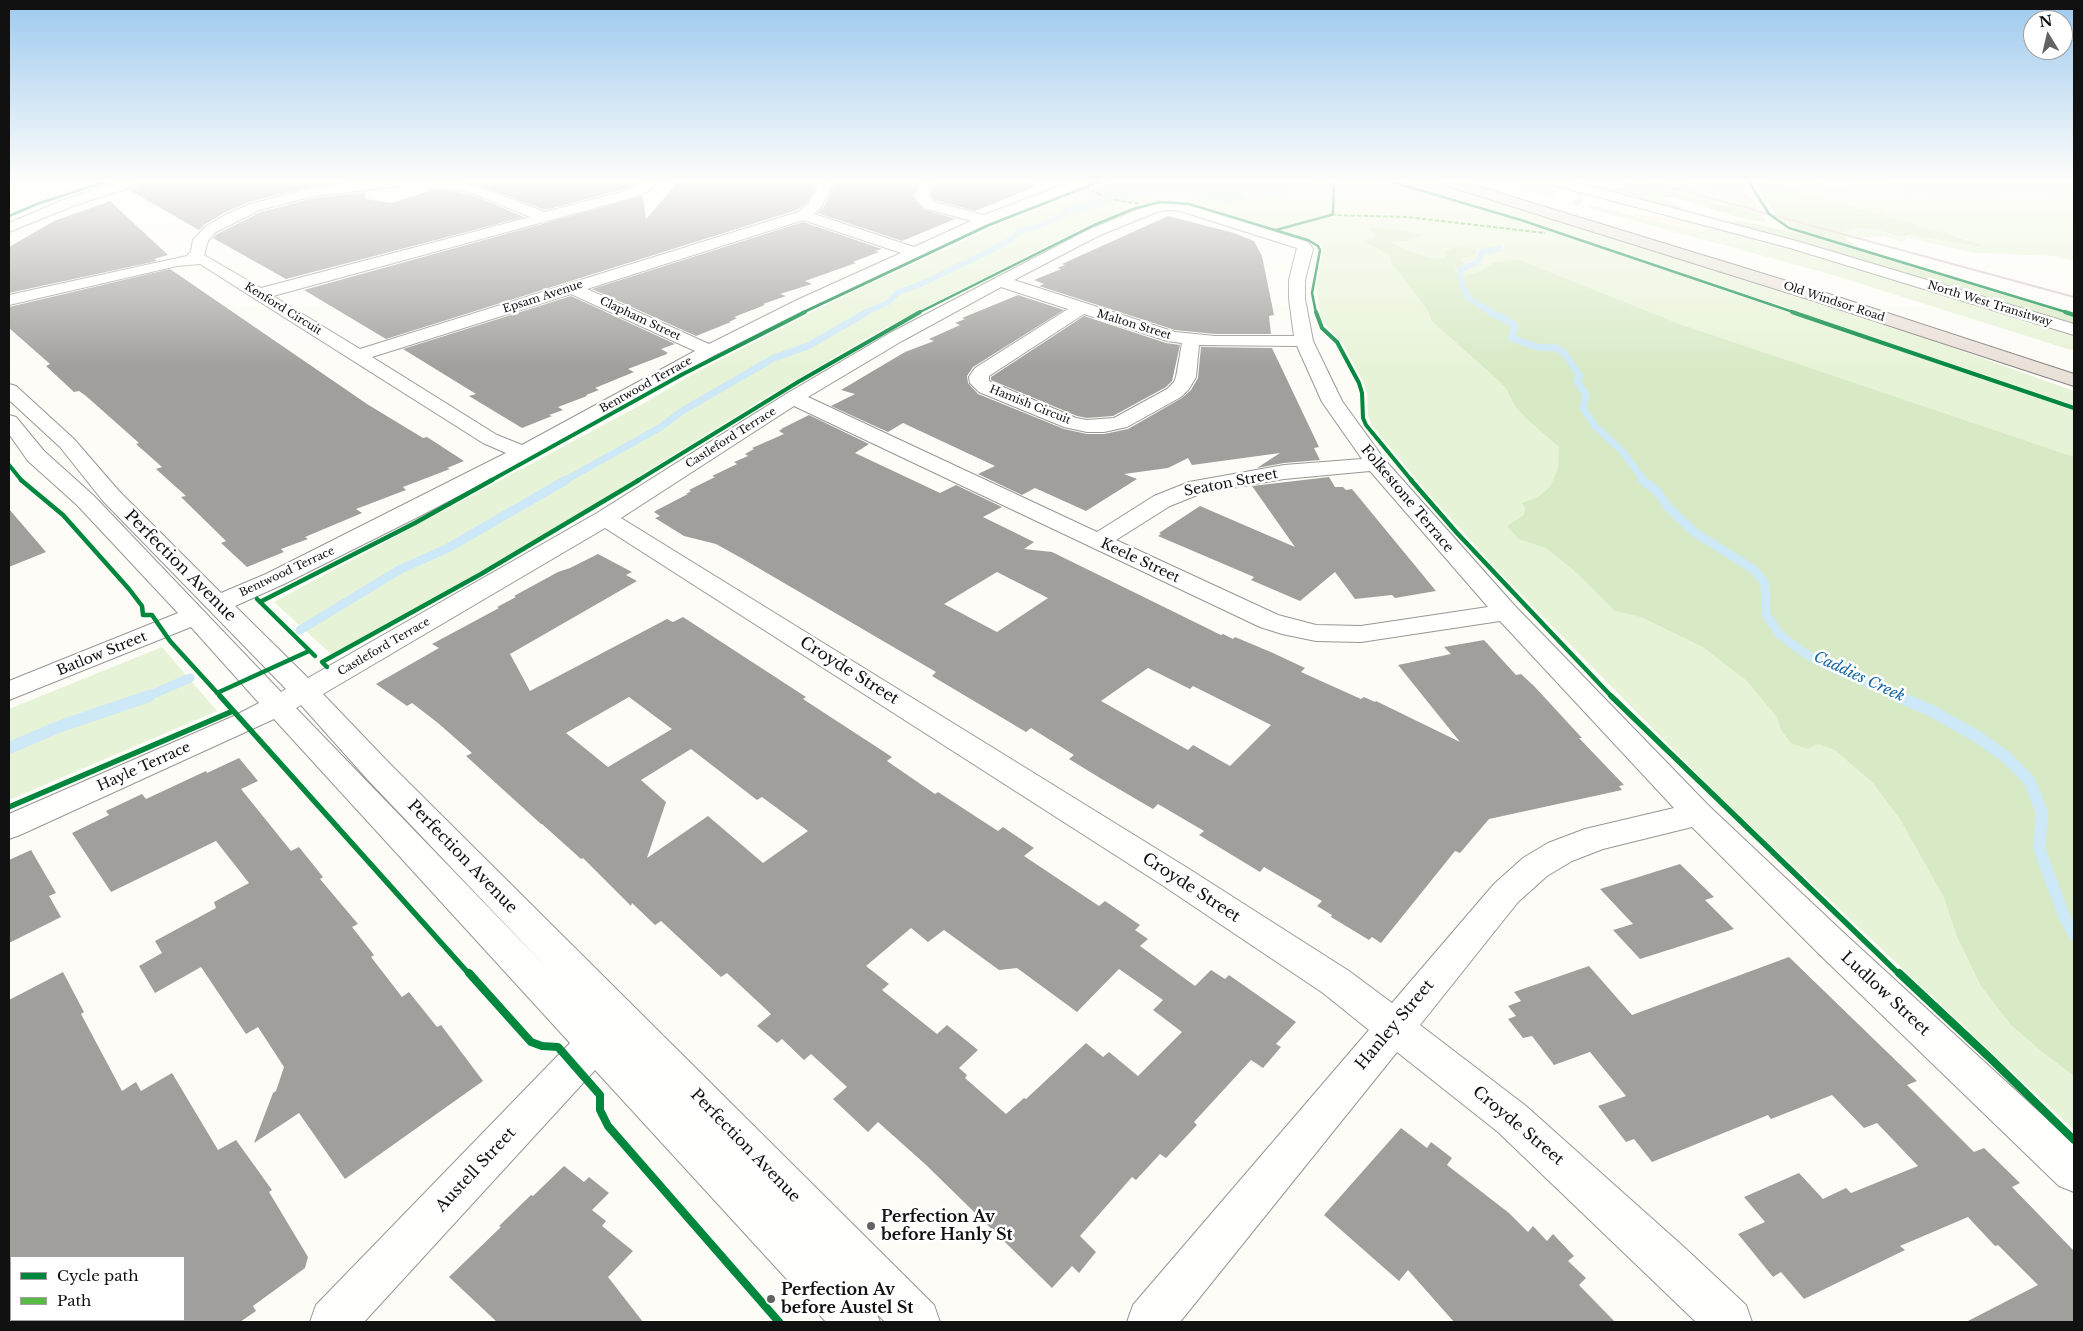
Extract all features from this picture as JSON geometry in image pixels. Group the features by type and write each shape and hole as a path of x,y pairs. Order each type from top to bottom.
{"highway":[{"name":"Old Windsor Road","path":"1649,244 1829,300 2074,380"},
{"name":"Old Windsor Road","path":"1692,244 1848,290"}],"street":[{"path":"9,302 192,259 198,252 200,244"},
{"path":"260,294 444,244"},
{"name":"Epsam Avenue","path":"357,356 711,244"},
{"path":"890,244 914,252"},
{"name":"Bentwood Terrace","path":"206,610 347,544 523,453 709,350 931,244"},
{"name":"Castleford Terrace","path":"291,699 605,518 793,398 896,337 1071,244"},
{"name":"Folkestone Terrace","path":"1300,244 1305,248 1297,280 1296,299 1304,341 1332,402 1376,464 1506,612 1698,814"},
{"name":"North West Transitway","path":"1789,244 2074,330"},
{"name":"Kenford Circuit","path":"192,259 206,260 490,439 523,453"},
{"name":"Malton Street","path":"1000,281 1156,333 1190,340 1304,341"},
{"name":"Clapham Street","path":"572,288 709,350"},
{"name":"Hamish Circuit","path":"1081,308 982,372 979,377 980,382 986,388 1071,423 1087,426 1104,426 1120,423 1174,393 1182,385 1186,377 1190,340"},
{"name":"Perfection Avenue","path":"9,390 67,443 206,610"},
{"name":"Keele Street","path":"793,398 1269,621 1291,628 1316,633 1360,634 1506,612"},
{"name":"Perfection Avenue","path":"9,421 36,456 206,610 607,1030 917,1322"},
{"name":"Seaton Street","path":"1099,541 1162,501 1196,488 1275,474 1376,464"},
{"name":"Croyde Street","path":"605,518 1174,876 1336,982 1512,1119 1729,1322"},
{"name":"Batlow Street","path":"9,691 206,610"},
{"name":"Hayle Terrace","path":"9,826 244,723 291,699"},
{"name":"Hanley Street","path":"1150,1322 1506,893 1535,867 1560,852 1597,838 1698,814"},
{"name":"Ludlow Street","path":"1698,814 1846,958 2074,1172"},
{"name":"Perfection Avenue","path":"607,1030 857,1322"},
{"name":"Austell Street","path":"333,1322 607,1030"}],"green space":[{"path":"956,244 1050,244 877,332 468,579 331,654 274,602 648,401 693,374 840,298"},
{"path":"1319,244 1589,244 2074,410 2074,1130 1721,798 1501,574 1431,497 1374,428 1368,416 1367,394 1364,383 1343,344 1321,319 1316,285 1323,249"},
{"path":"1369,244 1394,244 1405,250 1436,259 1446,258 1445,251 1457,246 1475,249 1474,255 1459,259 1465,264 1455,269 1455,271 1465,276 1479,272 1493,263 1519,260 1682,325 2074,457 2074,1076 2011,1025 1981,986 1957,937 1944,897 1900,819 1873,783 1835,750 1818,744 1807,749 1791,743 1781,730 1777,717 1747,681 1703,647 1641,617 1615,611 1576,572 1546,548 1519,539 1507,526 1524,515 1525,508 1522,503 1538,497 1550,487 1558,469 1559,447 1515,406 1506,388 1496,378 1432,321 1427,309 1391,262 1390,256"},
{"path":"1599,244 1630,244 1925,338 2074,391 2074,405"},
{"path":"1720,244 1775,244 1893,277 2074,334 2074,351 1833,275"},
{"path":"1804,244 1836,244 2074,316 2074,327"},
{"path":"1935,244 2074,244 2074,261 2054,256 1975,253"},
{"path":"162,647 217,711 9,800 9,709"}],"building":[{"path":"14,244 156,244 168,255 154,259 157,261 9,293 9,247"},
{"path":"224,244 420,244 286,279"},
{"path":"469,244 688,244 386,339 304,290"},
{"path":"733,244 868,244 882,249 875,251 879,252 853,262 856,263 805,281 812,284 780,294 786,296 763,304 765,305 734,317 737,318 729,322 731,322 696,336 592,289"},
{"path":"1106,244 1256,244 1262,256 1274,315 1269,316 1271,334 1215,334 1175,330 1039,286 1044,284 1034,280 1061,269 1057,268 1065,265 1062,264"},
{"path":"170,269 367,404 423,438 427,437 464,461 447,468 450,469 403,487 406,490 356,509 362,513 305,537 308,539 281,549 284,552 247,567 221,543 226,541 181,497 186,496 156,469 162,467 136,444 139,443 86,396 79,391 74,392 46,366 50,364 9,328 9,307"},
{"path":"1018,295 1064,310 973,367 967,376 968,383 978,394 1064,429 1087,434 1104,434 1128,429 1182,398 1191,390 1198,378 1201,347 1272,348 1319,447 1314,448 1320,460 1284,463 1257,468 1280,453 1192,465 1188,458 1168,468 1124,474 1137,479 1086,511 1035,488 1022,495 978,474 995,466 903,423 888,432 831,406 855,394 841,390 905,352 934,341 929,339 960,325 955,323 965,319 962,318"},
{"path":"571,296 675,344 661,349 667,354 628,369 634,372 595,388 599,390 558,407 563,410 522,428 469,396 476,394 403,349"},
{"path":"1084,316 1166,343 1180,345 1172,381 1166,387 1113,416 1087,418 1077,416 991,380 991,377"},
{"path":"809,415 869,444 855,453 940,493 956,485 1002,507 983,517 1034,542 1024,549 1052,552 1221,635 1223,634 1233,639 1235,637 1273,653 1305,668 1301,672 1361,699 1364,697 1376,701 1460,742 1398,665 1451,654 1444,647 1484,640 1516,675 1521,674 1534,686 1582,738 1579,738 1624,785 1619,786 1622,790 1489,819 1460,853 1455,851 1381,943 1372,937 1369,940 1331,917 1332,915 1317,906 1322,901 1264,867 1260,872 1199,835 1204,831 1158,804 1153,809 1100,778 1069,759 1074,755 1031,728 1026,732 932,676 936,672 743,559 716,544 684,536 655,518 660,516 654,512 688,494 686,494 691,491 689,490 715,477 712,476 737,464 734,462 748,456 745,454 754,449 752,448 784,434 779,431","holes":["997,572 1048,598 997,632 944,604","1148,668 1190,689 1193,686 1271,725 1230,766 1193,745 1188,750 1101,701"]},
{"path":"1329,477 1335,487 1343,487 1346,490 1352,489 1436,591 1395,598 1392,595 1355,599 1335,572 1300,601 1251,580 1254,577 1158,536 1161,534 1159,533 1200,506 1295,547 1252,486"},
{"path":"9,509 46,552 9,567"},
{"path":"598,554 632,572 626,575 637,581 510,654 530,691 667,619 673,622 683,617 806,697 803,699 892,757 887,761 935,794 938,792 998,831 1003,827 1034,848 1024,856 1099,906 1105,901 1140,925 1135,930 1148,939 1140,946 1195,986 1211,970 1225,979 1229,975 1296,1022 1276,1044 1281,1047 1263,1068 1251,1060 1194,1122 1197,1125 1166,1158 1160,1154 1136,1180 1132,1177 1080,1236 1096,1252 1079,1273 1072,1266 1052,1288 925,1164 878,1122 868,1132 833,1099 847,1087 811,1054 804,1060 782,1039 777,1043 757,1026 771,1014 727,973 721,977 661,921 655,925 632,903 631,906 583,858 581,859 466,756 472,753 438,723 412,703 407,706 376,684 439,648 432,644 499,608 497,607 516,597 514,596 558,572","holes":["629,697 672,729 608,767 566,733","691,749 757,800 762,797 808,831 763,863 708,816 647,858 666,802 641,780","911,928 928,942 944,930 999,970 1017,968 1077,1012 1119,969 1163,1000 1153,1010 1182,1032 1138,1076 1109,1052 1103,1057 1086,1043 1026,1099 1024,1098 1006,1114 965,1078 967,1075 959,1068 978,1050 947,1025 937,1034 882,990 889,984 866,966"]},
{"path":"239,758 258,781 241,789 291,851 299,847 323,877 320,879 358,924 352,927 374,955 371,957 402,997 409,992 437,1027 441,1025 483,1081 345,1179 299,1113 254,1143 284,1067 258,1027 246,1034 201,967 155,993 139,966 162,953 155,941 216,908 214,902 249,883 216,841 111,892 72,833 109,815 106,811 142,794 146,799"},
{"path":"31,850 56,893 49,896 61,917 9,943 9,860"},
{"path":"1680,864 1714,897 1705,900 1734,929 1640,959 1613,930 1633,924 1600,889"},
{"path":"1789,957 1917,1081 1907,1085 1974,1152 1984,1148 2020,1183 2012,1187 2074,1251 2074,1322 1966,1322 2038,1285 1998,1245 1995,1246 1968,1217 1900,1246 1905,1250 1804,1299 1781,1272 1773,1277 1738,1234 1765,1222 1744,1197 1799,1173 1823,1199 1846,1188 1851,1193 1918,1166 1877,1123 1864,1128 1832,1095 1771,1119 1768,1115 1652,1162 1634,1139 1626,1142 1598,1106 1626,1096 1590,1052 1554,1065 1532,1036 1523,1038 1508,1019 1516,1016 1508,1006 1521,1001 1514,992 1589,966 1632,1015"},
{"path":"63,972 84,1012 81,1014 122,1091 136,1082 141,1091 172,1073 218,1150 236,1140 272,1190 269,1192 308,1257 305,1268 253,1306 256,1311 240,1322 184,1322 185,1256 9,1257 9,1000"},
{"path":"1401,1128 1427,1148 1431,1142 1452,1158 1447,1165 1509,1213 1528,1232 1533,1226 1547,1241 1553,1234 1574,1256 1568,1261 1586,1278 1579,1285 1615,1322 1454,1322 1408,1270 1399,1281 1324,1215"},
{"path":"564,1166 584,1182 589,1177 609,1193 592,1210 606,1221 602,1226 633,1251 608,1277 643,1322 497,1322 449,1277 531,1195 533,1196"}],"waterway":[{"path":"864,313 887,303 899,292 919,285 1003,244"},
{"name":"Caddies Creek","path":"1492,313 1468,298 1463,287 1460,270 1478,262 1482,252 1498,249 1499,247"},
{"path":"564,481 661,427 682,411 774,358 808,346 867,312"},
{"name":"Caddies Creek","path":"1492,313 1512,323 1515,327 1511,338 1537,347 1557,348 1564,353 1580,376 1577,381 1586,395 1583,408 1595,426 1623,452 1644,481"},
{"path":"300,630 399,570 448,548 566,480"},
{"name":"Caddies Creek","path":"1642,480 1657,491 1667,506 1694,532 1753,569 1765,583 1766,614 1779,634 1800,650 1822,663 1900,697"},
{"path":"146,697 190,678"},
{"path":"9,748 61,726 149,696"},
{"name":"Caddies Creek","path":"1897,696 1932,711 1978,737 2006,757 2029,780 2042,813 2039,848 2064,916 2074,934"}],"railway":[{"path":"1879,244 2074,297"}],"cycle path":[{"path":"260,602 415,523 683,374 821,304 948,244"},
{"path":"327,667 322,662 481,574 596,507 798,382 907,319 1056,244"},
{"path":"1315,244 1320,250 1312,293 1317,319 1322,328 1337,342 1359,383 1362,393 1363,418 1366,425 1397,464 1457,533 1616,701 1868,945 1991,1059 2074,1140"},
{"path":"1592,244 2074,408"},
{"path":"1842,244 2074,315"},
{"path":"9,465 23,482 63,515 129,589 142,606 143,615 152,615 170,641 531,1042 542,1046 558,1047 600,1095 600,1110 608,1126 779,1322"},
{"path":"257,599 315,656"},
{"path":"217,693 309,651"},
{"path":"9,807 233,711"}],"place":[{"name":"Perfection Av before Hanly St","path":"871,1226"},
{"name":"Perfection Av before Austel St","path":"771,1299"}]}
